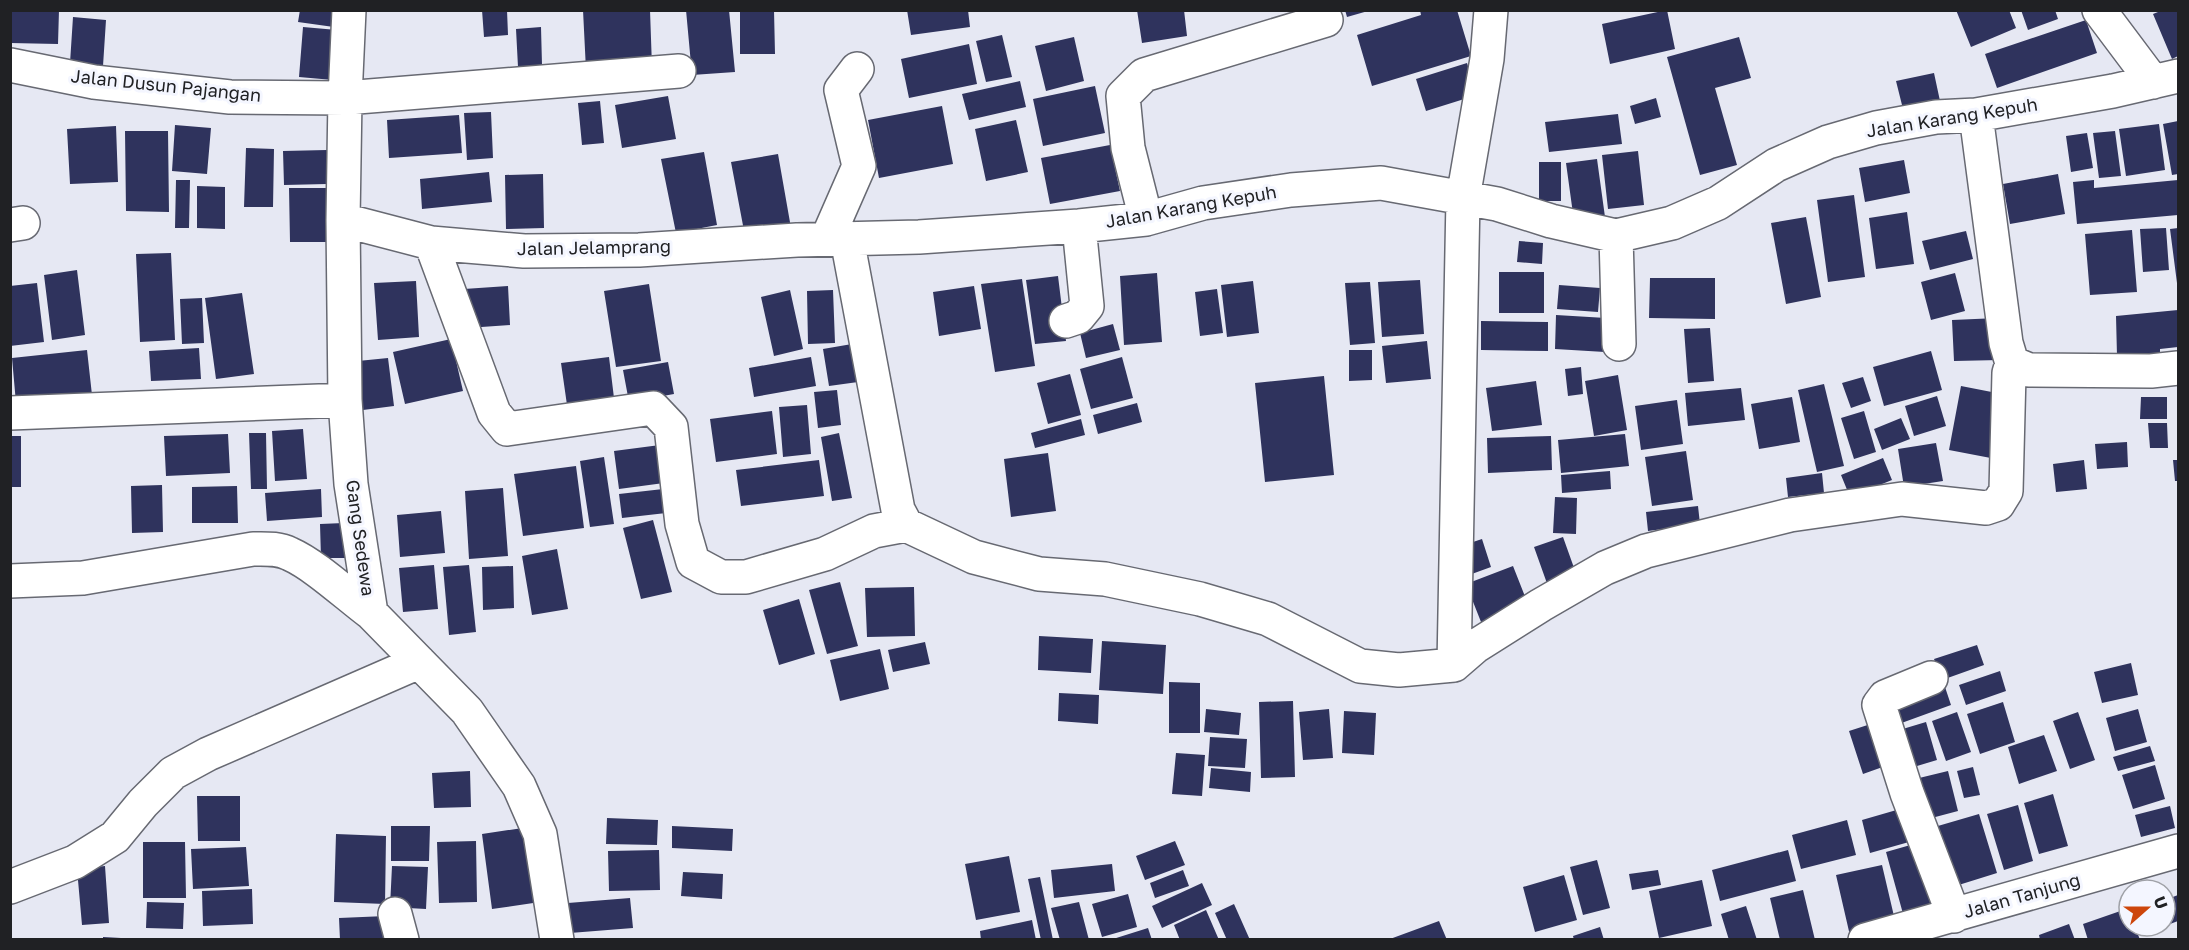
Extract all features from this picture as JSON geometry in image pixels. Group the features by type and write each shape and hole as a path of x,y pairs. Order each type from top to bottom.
{"street":[{"path":"343,220 349,10"},
{"path":"1454,665 1463,198 1486,58 1491,10"},
{"path":"2098,10 2166,79"},
{"path":"1146,219 1128,148 1123,96 1144,75 1326,20"},
{"name":"Jalan Dusun Pajangan","path":"10,65 94,82 230,97 345,98 679,70"},
{"path":"857,69 841,90 860,166 837,239 898,510 906,525"},
{"name":"Jalan Karang Kepuh","path":"837,239 919,237 1146,219 1203,203 1291,190 1381,183 1497,204 1616,236 1672,223 1718,203 1776,165 1828,142 1876,128 1936,117 1976,115 2113,91 2166,79"},
{"path":"431,243 494,413 507,429 653,408 671,427 682,524 693,562 721,577 746,577 825,554 874,531 906,525 974,557 1039,574 1105,579 1200,599 1268,619 1360,666 1399,670 1454,665 1476,646 1541,605 1605,568 1646,551 1790,515 1902,499 1986,508 1998,504 2006,491 2009,373 2012,363 2006,343 1976,115"},
{"name":"Jalan Jelamprang","path":"343,220 431,243 524,251 639,250 837,239"},
{"name":"Gang Sedewa","path":"343,220 345,400 351,484 371,613 467,711 519,786 540,834 557,939"},
{"path":"1066,321 1078,317 1087,306 1079,225"},
{"path":"1616,236 1619,344"},
{"path":"2012,363 2029,370 2151,371 2178,368"},
{"path":"10,413 345,400"},
{"path":"10,581 83,578 253,549 272,549 290,553 308,564 371,613"},
{"path":"10,887 75,862 115,837 143,803 173,773 208,754 419,662"},
{"path":"1931,678 1885,697 1879,705 1907,793 1954,916"},
{"name":"Jalan Tanjung","path":"1865,939 1954,916 2178,851"}],"building":[{"path":"10,10 59,10 58,44 10,43"},
{"path":"300,10 344,10 341,28 298,22"},
{"path":"482,10 507,10 508,35 484,37"},
{"path":"583,10 650,10 652,67 586,70"},
{"path":"686,10 729,10 735,72 692,75"},
{"path":"740,10 774,10 775,54 740,54"},
{"path":"907,10 968,10 970,27 911,35"},
{"path":"1137,10 1184,10 1187,36 1142,43"},
{"path":"1345,10 1368,10 1368,11 1347,17"},
{"path":"1420,10 1457,10 1471,56 1372,86 1357,35 1421,15"},
{"path":"1667,10 1675,49 1610,64 1602,24"},
{"path":"1956,10 2009,10 2016,28 1971,47"},
{"path":"2021,10 2055,10 2058,19 2028,30"},
{"path":"2163,10 2178,10 2178,56 2172,59 2153,14"},
{"path":"73,17 106,20 103,66 70,63"},
{"path":"2086,20 2097,53 1997,88 1985,54"},
{"path":"303,27 337,30 333,80 299,77"},
{"path":"541,27 542,65 518,67 516,29"},
{"path":"1002,35 1012,77 986,82 976,41"},
{"path":"1074,37 1084,81 1046,91 1035,46"},
{"path":"1739,37 1751,78 1715,88 1737,165 1700,175 1667,57"},
{"path":"969,44 977,84 909,98 901,59"},
{"path":"1467,63 1477,95 1426,111 1416,79"},
{"path":"1934,73 1940,101 1903,109 1896,81"},
{"path":"1020,81 1026,107 969,120 962,94"},
{"path":"1095,86 1105,133 1043,146 1033,99"},
{"path":"668,96 676,139 622,148 615,105"},
{"path":"1656,98 1661,117 1635,124 1630,106"},
{"path":"600,101 604,143 582,145 578,103"},
{"path":"942,106 953,164 879,178 868,120"},
{"path":"491,112 493,158 467,160 464,113"},
{"path":"1618,114 1622,144 1549,152 1545,122"},
{"path":"459,115 462,153 389,158 387,120"},
{"path":"1016,120 1028,172 986,181 975,129"},
{"path":"2178,121 2178,174 2172,175 2163,124"},
{"path":"2159,124 2165,170 2126,176 2119,129"},
{"path":"175,125 211,128 207,174 172,171"},
{"path":"116,126 118,182 70,184 67,129"},
{"path":"125,131 168,131 169,212 126,211"},
{"path":"2115,131 2121,176 2099,178 2093,133"},
{"path":"2087,133 2093,168 2071,172 2066,136"},
{"path":"1110,145 1120,191 1050,204 1041,158"},
{"path":"246,148 274,149 273,207 244,207"},
{"path":"327,150 327,184 284,185 283,151"},
{"path":"1638,151 1644,205 1608,209 1602,155"},
{"path":"704,152 717,225 676,233 661,159"},
{"path":"778,154 791,228 745,236 731,162"},
{"path":"1597,159 1605,217 1574,221 1566,163"},
{"path":"1904,160 1910,193 1865,202 1859,168"},
{"path":"1539,162 1561,162 1561,201 1539,201"},
{"path":"489,172 492,202 422,209 420,179"},
{"path":"543,174 544,228 506,229 505,175"},
{"path":"2058,174 2065,214 2010,224 2003,184"},
{"path":"176,180 190,180 189,228 175,228"},
{"path":"2094,180 2094,188 2178,180 2178,215 2077,224 2073,182"},
{"path":"197,186 225,187 225,229 197,228"},
{"path":"289,188 335,188 335,242 290,242"},
{"path":"1854,195 1865,277 1828,282 1817,200"},
{"path":"1907,212 1914,264 1876,269 1869,218"},
{"path":"1806,217 1821,297 1786,304 1771,223"},
{"path":"2166,228 2169,270 2143,272 2140,229"},
{"path":"2178,228 2178,282 2177,283 2170,229"},
{"path":"2132,230 2137,292 2090,295 2085,234"},
{"path":"1966,231 1973,259 1930,270 1922,241"},
{"path":"1519,241 1543,243 1542,264 1517,262"},
{"path":"171,253 175,340 140,342 136,254"},
{"path":"77,270 85,335 52,340 44,275"},
{"path":"1499,272 1544,272 1544,313 1499,313"},
{"path":"1157,273 1162,342 1124,345 1120,276"},
{"path":"1955,273 1965,311 1931,320 1921,282"},
{"path":"1058,276 1066,341 1035,344 1026,280"},
{"path":"1650,278 1715,278 1715,319 1649,318"},
{"path":"1022,279 1035,366 995,372 981,284"},
{"path":"1420,280 1424,334 1382,337 1378,282"},
{"path":"416,281 419,337 378,340 374,283"},
{"path":"1253,281 1259,333 1227,337 1221,285"},
{"path":"1370,282 1375,343 1350,345 1345,283"},
{"path":"37,283 44,342 10,346 10,286"},
{"path":"649,284 661,361 616,367 604,291"},
{"path":"1559,285 1600,288 1598,312 1557,309"},
{"path":"508,286 510,325 467,328 464,289"},
{"path":"974,286 981,329 939,336 933,292"},
{"path":"1217,289 1223,333 1200,336 1195,292"},
{"path":"790,290 803,349 774,356 761,297"},
{"path":"833,290 835,343 808,344 807,291"},
{"path":"242,293 254,374 216,379 205,298"},
{"path":"202,298 204,343 182,344 180,299"},
{"path":"2178,310 2178,347 2160,349 2160,355 2117,356 2116,316"},
{"path":"1556,315 1606,318 1605,352 1555,349"},
{"path":"1998,318 2000,360 1954,361 1952,320"},
{"path":"1481,321 1548,322 1548,351 1481,350"},
{"path":"1113,324 1120,350 1086,358 1080,333"},
{"path":"1710,328 1714,381 1688,383 1684,329"},
{"path":"451,339 463,391 405,404 393,352"},
{"path":"1427,341 1431,379 1386,383 1382,346"},
{"path":"852,344 858,382 829,386 823,349"},
{"path":"199,348 201,379 151,381 149,351"},
{"path":"87,350 92,395 16,403 12,358"},
{"path":"1349,350 1372,350 1372,380 1349,381"},
{"path":"1931,351 1942,390 1884,406 1873,367"},
{"path":"609,357 614,398 567,405 561,363"},
{"path":"811,357 816,386 754,397 749,368"},
{"path":"1122,357 1133,398 1091,409 1080,369"},
{"path":"388,358 394,406 363,410 358,361"},
{"path":"668,362 674,394 629,402 623,370"},
{"path":"1581,367 1583,394 1568,396 1565,369"},
{"path":"1070,374 1081,415 1048,424 1037,383"},
{"path":"1618,375 1627,430 1594,436 1585,381"},
{"path":"1324,376 1334,475 1265,482 1255,383"},
{"path":"1863,377 1871,401 1851,408 1842,383"},
{"path":"1536,381 1542,425 1492,431 1486,388"},
{"path":"1824,384 1844,466 1817,472 1798,390"},
{"path":"1961,386 2007,395 1996,459 1949,450"},
{"path":"1741,388 1745,420 1688,426 1685,393"},
{"path":"837,390 841,425 818,428 814,392"},
{"path":"1937,396 1946,426 1914,436 1905,406"},
{"path":"1792,397 1800,442 1759,449 1751,404"},
{"path":"2141,397 2167,397 2167,419 2140,419"},
{"path":"1677,400 1683,444 1641,450 1635,406"},
{"path":"1137,403 1142,422 1098,434 1093,415"},
{"path":"807,405 811,454 783,457 779,407"},
{"path":"772,411 777,454 716,462 710,419"},
{"path":"1864,411 1876,452 1854,459 1841,418"},
{"path":"1901,418 1910,439 1882,450 1874,429"},
{"path":"1081,419 1085,435 1035,448 1031,433"},
{"path":"2148,423 2167,423 2168,448 2150,448"},
{"path":"303,429 307,479 275,481 272,431"},
{"path":"249,433 266,433 267,489 251,489"},
{"path":"839,433 852,498 832,501 821,437"},
{"path":"228,434 230,473 166,476 164,436"},
{"path":"1625,434 1629,466 1561,473 1558,440"},
{"path":"10,436 21,436 21,487 10,487"},
{"path":"1551,436 1552,470 1488,473 1487,438"},
{"path":"2127,442 2128,467 2097,469 2095,444"},
{"path":"1936,443 1943,481 1904,487 1898,449"},
{"path":"660,445 664,483 619,489 614,451"},
{"path":"1686,451 1693,500 1652,506 1645,457"},
{"path":"1048,453 1056,511 1011,517 1004,459"},
{"path":"604,457 614,524 590,527 580,461"},
{"path":"1883,458 1892,480 1850,497 1841,475"},
{"path":"819,460 824,496 741,506 736,470"},
{"path":"2084,460 2087,489 2056,492 2053,464"},
{"path":"2173,460 2178,460 2178,481 2175,481"},
{"path":"576,466 584,528 523,536 514,474"},
{"path":"1610,471 1611,489 1562,493 1561,475"},
{"path":"1822,473 1824,493 1788,497 1786,478"},
{"path":"162,485 163,532 132,533 131,486"},
{"path":"237,486 238,523 192,523 192,487"},
{"path":"503,488 508,556 469,559 465,491"},
{"path":"672,488 675,512 622,518 619,494"},
{"path":"321,489 322,517 267,521 265,493"},
{"path":"1555,497 1577,498 1576,534 1553,533"},
{"path":"1698,506 1700,524 1648,531 1646,512"},
{"path":"441,511 445,553 400,557 397,515"},
{"path":"653,520 672,592 641,599 623,528"},
{"path":"344,523 345,558 321,558 320,524"},
{"path":"1563,537 1578,579 1549,589 1534,547"},
{"path":"1482,539 1491,567 1469,575 1461,546"},
{"path":"557,549 568,609 532,615 522,556"},
{"path":"434,565 438,609 403,612 399,568"},
{"path":"469,565 476,632 449,635 443,567"},
{"path":"513,566 514,608 483,610 482,567"},
{"path":"1513,566 1530,609 1483,627 1466,584"},
{"path":"840,582 858,646 827,654 809,590"},
{"path":"914,587 915,636 867,637 865,588"},
{"path":"799,599 815,654 779,665 763,610"},
{"path":"1039,636 1093,639 1091,673 1038,670"},
{"path":"1102,641 1166,645 1163,694 1099,690"},
{"path":"925,642 930,664 893,672 888,650"},
{"path":"1977,645 1984,665 1942,680 1934,659"},
{"path":"880,649 889,689 840,701 830,660"},
{"path":"2131,663 2138,695 2102,703 2094,672"},
{"path":"2000,671 2006,691 1966,705 1959,685"},
{"path":"1169,682 1200,683 1200,733 1169,733"},
{"path":"1944,684 1951,705 1896,725 1889,703"},
{"path":"1059,693 1099,695 1098,724 1058,721"},
{"path":"1293,701 1295,777 1261,778 1259,702"},
{"path":"2003,702 2015,742 1980,754 1967,714"},
{"path":"1206,709 1241,713 1239,735 1204,732"},
{"path":"1329,709 1333,758 1303,760 1299,712"},
{"path":"2138,709 2147,742 2115,751 2106,718"},
{"path":"1344,711 1376,713 1374,755 1342,753"},
{"path":"1957,712 1971,752 1946,761 1932,721"},
{"path":"2078,712 2095,760 2070,769 2053,721"},
{"path":"1877,722 1891,764 1863,774 1849,731"},
{"path":"1926,722 1937,760 1907,769 1896,731"},
{"path":"2044,735 2057,771 2019,784 2008,747"},
{"path":"1210,737 1247,739 1245,768 1208,766"},
{"path":"2150,746 2155,761 2118,771 2113,757"},
{"path":"1176,753 1205,755 1202,796 1172,794"},
{"path":"2155,765 2165,799 2133,809 2122,775"},
{"path":"1973,767 1980,795 1964,798 1957,771"},
{"path":"1211,768 1251,772 1250,792 1209,788"},
{"path":"470,771 471,807 434,808 432,773"},
{"path":"1948,771 1958,811 1924,820 1915,779"},
{"path":"2053,794 2068,846 2039,854 2024,803"},
{"path":"197,796 240,796 240,841 198,841"},
{"path":"2018,805 2033,861 2004,870 1987,814"},
{"path":"2170,806 2175,828 2141,837 2135,815"},
{"path":"1900,809 1909,842 1870,853 1862,820"},
{"path":"1979,814 1997,873 1949,888 1931,828"},
{"path":"607,818 658,820 657,845 606,844"},
{"path":"1847,820 1856,855 1801,869 1792,835"},
{"path":"391,826 430,826 429,861 391,861"},
{"path":"672,826 733,829 732,851 672,848"},
{"path":"529,827 540,902 492,909 482,834"},
{"path":"336,834 386,836 385,904 334,902"},
{"path":"476,841 477,902 439,903 437,842"},
{"path":"1175,841 1185,865 1145,880 1136,856"},
{"path":"143,842 185,842 186,898 143,898"},
{"path":"1921,842 1940,911 1905,921 1886,852"},
{"path":"246,847 249,886 193,889 191,849"},
{"path":"659,850 660,890 609,891 608,851"},
{"path":"1788,850 1796,881 1720,901 1712,870"},
{"path":"1009,856 1020,912 976,920 965,864"},
{"path":"1597,860 1610,908 1583,915 1570,867"},
{"path":"1112,864 1115,891 1054,898 1051,870"},
{"path":"1882,865 1897,929 1851,940 1836,875"},
{"path":"105,866 109,923 82,925 77,869"},
{"path":"392,866 428,867 426,909 390,907"},
{"path":"1183,870 1189,886 1155,898 1150,883"},
{"path":"1658,870 1661,885 1632,890 1629,874"},
{"path":"683,872 723,874 722,899 681,896"},
{"path":"1564,875 1577,920 1535,932 1523,887"},
{"path":"1040,877 1053,940 1041,940 1028,879"},
{"path":"1702,880 1712,926 1659,938 1649,891"},
{"path":"1202,883 1212,905 1162,928 1152,906"},
{"path":"252,889 253,924 203,926 202,891"},
{"path":"1803,890 1815,940 1780,940 1770,898"},
{"path":"1128,894 1137,927 1102,937 1092,904"},
{"path":"2178,895 2178,921 2177,921"},
{"path":"630,898 633,928 570,933 568,903"},
{"path":"147,902 184,903 183,929 146,928"},
{"path":"1079,902 1089,940 1060,940 1051,908"},
{"path":"1234,904 1250,940 1227,940 1215,913"},
{"path":"1746,906 1757,940 1729,940 1721,914"},
{"path":"1206,910 1219,940 1180,940 1174,925"},
{"path":"2117,912 2117,938 2139,938 2140,940 2088,940 2083,924"},
{"path":"386,916 387,940 340,940 339,918"},
{"path":"1032,920 1036,940 981,940 980,931"},
{"path":"1439,921 1447,940 1390,940 1390,939"},
{"path":"2069,924 2075,940 2040,940 2039,935"},
{"path":"1600,927 1604,940 1574,940 1573,936"},
{"path":"1148,928 1152,940 1113,940 1113,939"},
{"path":"103,937 121,938 121,940 103,940"}]}
